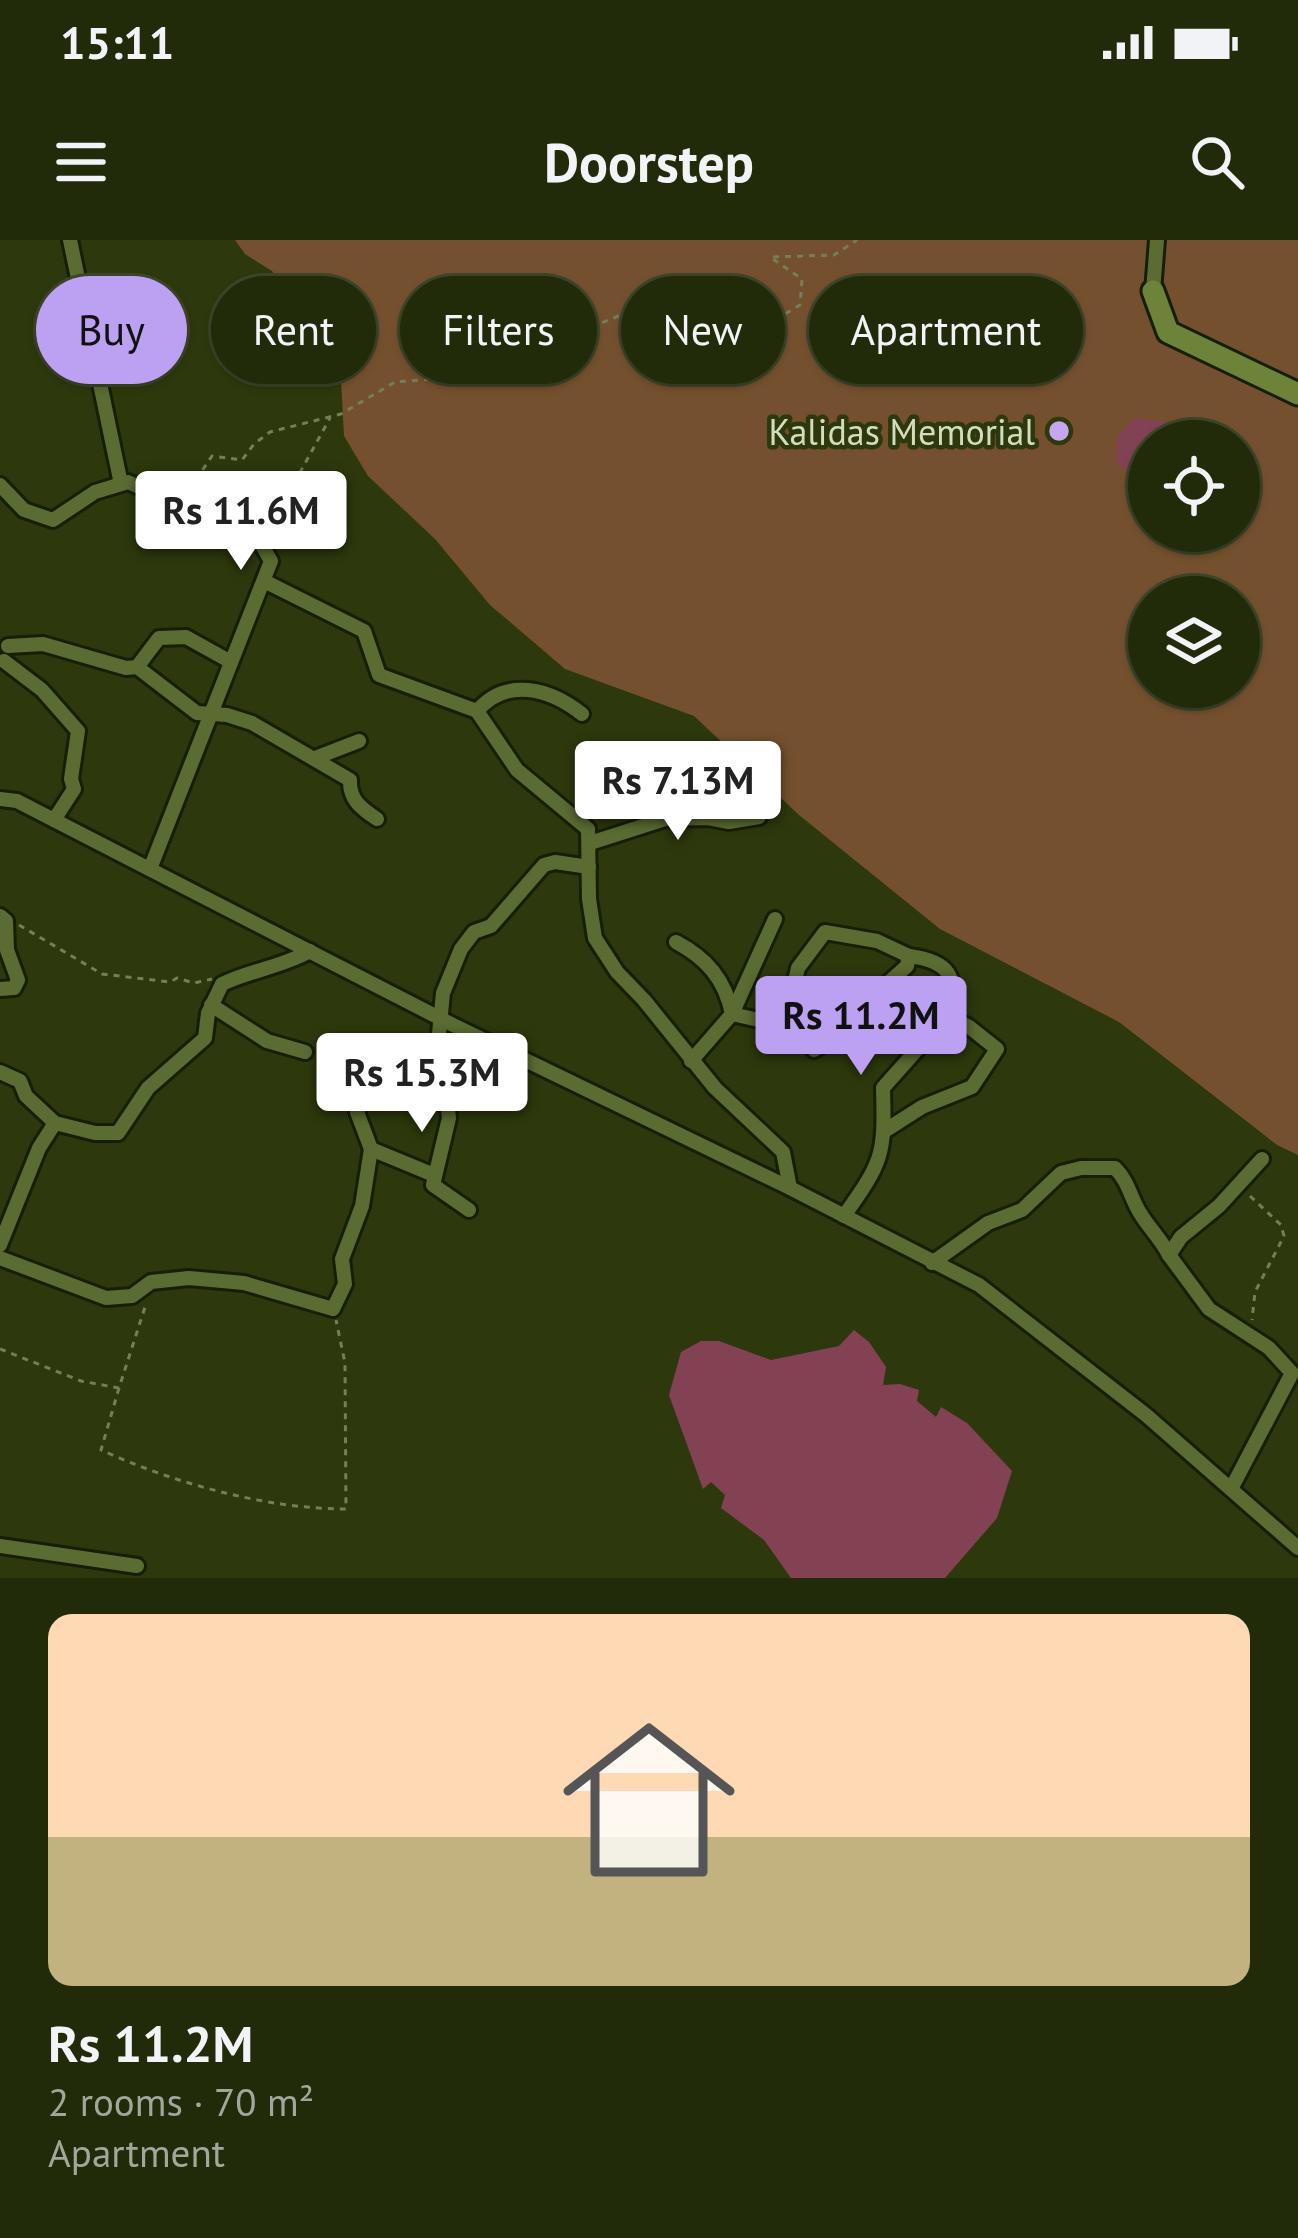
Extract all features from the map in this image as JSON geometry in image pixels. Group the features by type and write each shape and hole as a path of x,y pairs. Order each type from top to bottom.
{"main road":[{"path":"1153,291 1168,332 1298,394"}],"street":[{"path":"70,240 121,484"},
{"path":"1153,291 1156,240"},
{"path":"0,485 24,511 53,520 95,492 128,482 260,542 271,561 150,869"},
{"path":"264,581 364,631 380,675 476,711 517,770 589,829 595,938 616,972 691,1061 783,1152 790,1188"},
{"path":"136,668 158,638 186,637 231,662"},
{"path":"3,652 43,644 103,664 136,668 197,713 252,724 315,758 350,780 360,808 377,819"},
{"path":"3,652 78,731 71,779 74,789 54,820"},
{"path":"476,711 490,695 506,688 541,693 582,713"},
{"path":"315,758 359,741"},
{"path":"0,799 17,801 440,1019 979,1285 1146,1415 1298,1548"},
{"path":"590,843 665,819 729,822 759,817"},
{"path":"469,1210 433,1185 449,1118 440,1019 443,993 461,949 474,932 491,926 544,865 589,867"},
{"path":"0,989 14,988 18,980 3,919"},
{"path":"691,1061 732,1014 775,919"},
{"path":"732,1014 763,1021 783,995 793,990 797,968 825,932 878,941 909,956 926,958 946,973 952,986 944,1015 883,1088 886,1130 880,1162 844,1216"},
{"path":"676,942 714,970 732,1014"},
{"path":"0,1072 20,1081 34,1107 55,1123 95,1133 118,1133 148,1088 205,1038 222,984 266,966 293,962 310,951"},
{"path":"814,1050 834,1038 907,966 909,956"},
{"path":"212,1005 267,1040 305,1052"},
{"path":"886,1130 922,1107 972,1088 998,1049 944,1015"},
{"path":"0,1258 106,1298 132,1296 151,1282 189,1278 244,1283 333,1309 345,1284 342,1258 362,1206 371,1150 357,1112 382,1064"},
{"path":"0,1245 39,1148 55,1123"},
{"path":"371,1150 434,1175"},
{"path":"1169,1256 1181,1237 1262,1159"},
{"path":"932,1263 988,1222 1022,1210 1060,1173 1115,1168 1125,1178 1140,1214 1209,1309 1269,1348 1292,1373 1231,1489"},
{"path":"0,1546 137,1566"}],"path":[{"path":"163,498 182,484 196,481 212,456 242,460 271,432 331,417 395,382 485,375 542,361 577,333 674,293 680,314 746,338 800,304 802,279 770,257 834,255 856,240"},
{"path":"263,548 293,500 298,476 331,417"},
{"path":"3,919 25,926 111,976 194,983 204,978 222,984"},
{"path":"1238,1184 1281,1225 1284,1236 1255,1292 1252,1319 1269,1348"},
{"path":"144,1287 147,1308 101,1450 250,1499 314,1509 346,1509 345,1363 333,1309"},
{"path":"0,1349 81,1381 119,1388"}],"shaded area":[{"path":"235,240 1298,240 1298,1155 1277,1145 1119,1022 940,929 799,815 694,716 565,669 490,605 435,539 368,476 344,436 341,384 376,384 376,276 275,276 245,254"},
{"path":"1128,425 1128,474 1116,460 1117,437"},
{"path":"854,1330 886,1367 883,1385 919,1390 917,1401 936,1417 941,1407 967,1423 1012,1471 997,1518 945,1578 791,1578 764,1540 721,1508 725,1495 711,1482 703,1489 669,1395 681,1352 701,1341 719,1341 771,1360 839,1346"}],"place":[{"name":"Kalidas Memorial","path":"1059,431"}]}
